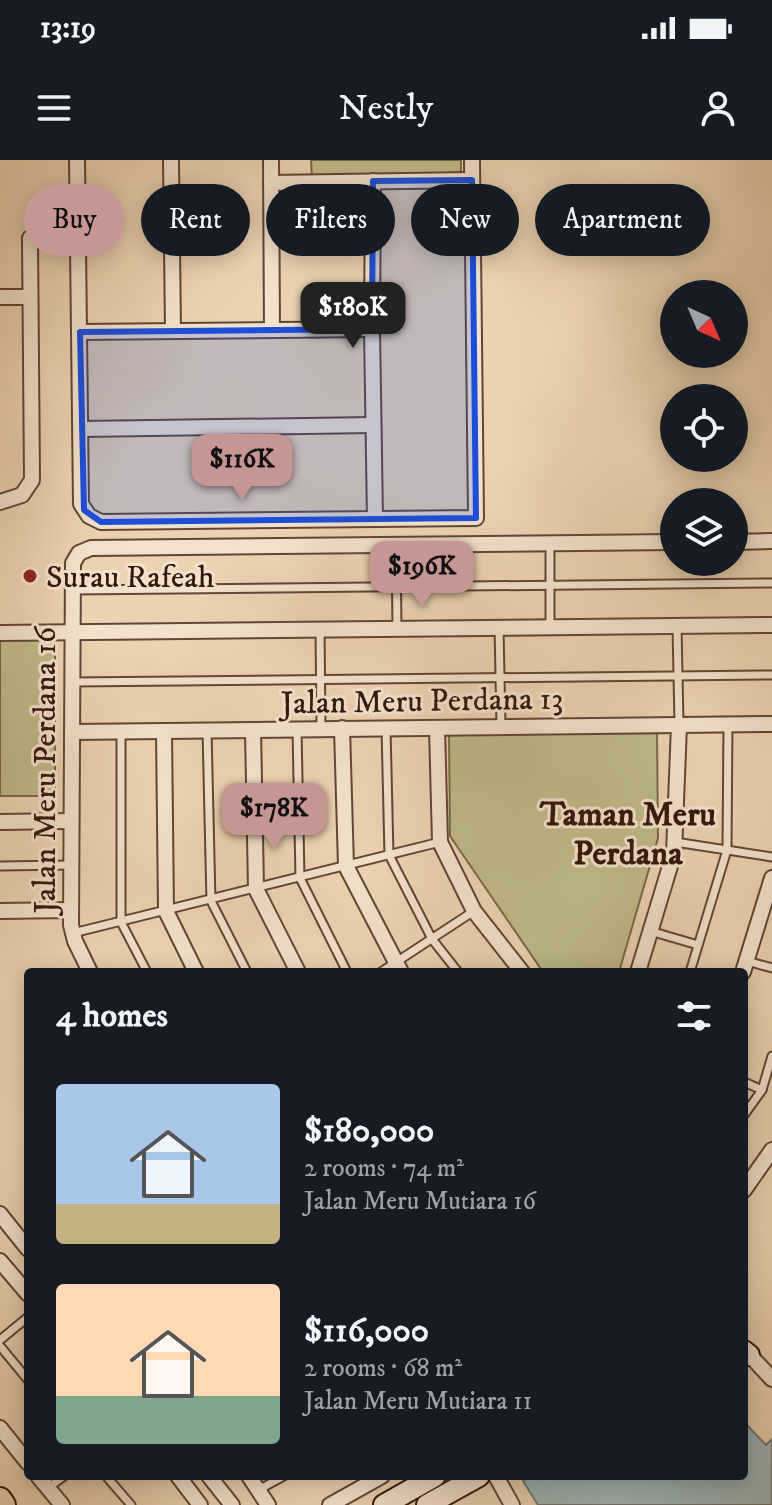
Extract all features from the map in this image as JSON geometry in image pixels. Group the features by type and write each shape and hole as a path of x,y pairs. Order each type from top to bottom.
{"main road":[{"path":"384,1505 428,1480"},
{"path":"427,1505 472,1480"},
{"path":"0,1499 4,1505"}],"street":[{"path":"77,160 81,504 89,516 101,522 476,518 472,160"},
{"path":"171,160 173,331"},
{"path":"271,160 272,330"},
{"path":"271,183 472,180"},
{"path":"373,181 375,519"},
{"path":"0,502 22,495 32,480 30,256"},
{"path":"0,297 30,297"},
{"path":"80,332 372,329"},
{"path":"81,429 373,425"},
{"path":"748,542 772,541"},
{"path":"396,545 660,542"},
{"name":"Jalan Meru Perdana 16","path":"88,968 72,933 71,910 73,563 79,553 91,548 396,545"},
{"path":"0,633 772,625"},
{"name":"Jalan Meru Perdana 13","path":"72,732 772,724"},
{"path":"639,968 675,842 679,725"},
{"path":"342,728 346,866 392,968"},
{"path":"437,728 440,842 474,911 519,968"},
{"path":"253,730 256,889 296,968"},
{"path":"164,731 166,911 194,968"},
{"path":"0,822 71,821"},
{"path":"744,966 772,878"},
{"path":"0,911 71,910"},
{"path":"748,1184 772,1150"},
{"path":"0,1214 24,1239"},
{"path":"0,1261 24,1289"},
{"path":"748,1354 772,1379"},
{"path":"0,1428 24,1458"},
{"path":"41,1480 62,1505"},
{"path":"181,1480 200,1505"},
{"path":"212,1480 232,1505"},
{"path":"252,1480 268,1505"},
{"path":"330,1505 375,1480"},
{"path":"498,1480 512,1505"}],"lane":[{"path":"550,544 550,627"},
{"path":"396,545 397,628"},
{"path":"73,590 772,583"},
{"path":"677,626 679,725"},
{"path":"499,627 501,727"},
{"path":"320,629 321,728"},
{"path":"73,682 772,675"},
{"path":"691,968 727,850 728,724"},
{"path":"386,728 389,855 432,939 455,968"},
{"path":"297,729 300,878 345,968"},
{"path":"121,731 121,922 145,968"},
{"path":"207,731 211,901 245,968"},
{"path":"72,933 440,842"},
{"path":"675,842 772,857"},
{"path":"0,866 71,865"},
{"path":"393,968 474,911"},
{"path":"650,931 698,945"},
{"path":"744,966 772,968"},
{"path":"748,1109 762,1090 772,1056"},
{"path":"748,1084 762,1090"},
{"path":"24,1321 0,1343 24,1375"},
{"path":"48,1488 59,1480"},
{"path":"109,1480 131,1505"},
{"path":"260,1489 277,1480"}],"highlighted area":[{"path":"472,180 476,518 101,522 84,510 80,332 372,329 373,181"}],"shaded area":[{"path":"311,160 461,160 461,171 454,176 312,178"},
{"path":"0,638 55,638 55,796 0,796"},
{"path":"449,732 657,732 658,838 620,968 540,968 450,836"}],"water":[{"path":"748,1426 766,1445 772,1439 772,1505 538,1505 523,1481 748,1480"}],"place":[{"name":"Surau Rafeah","path":"30,576"}],"district":[{"name":"Taman Meru Perdana","path":"628,832"}]}
